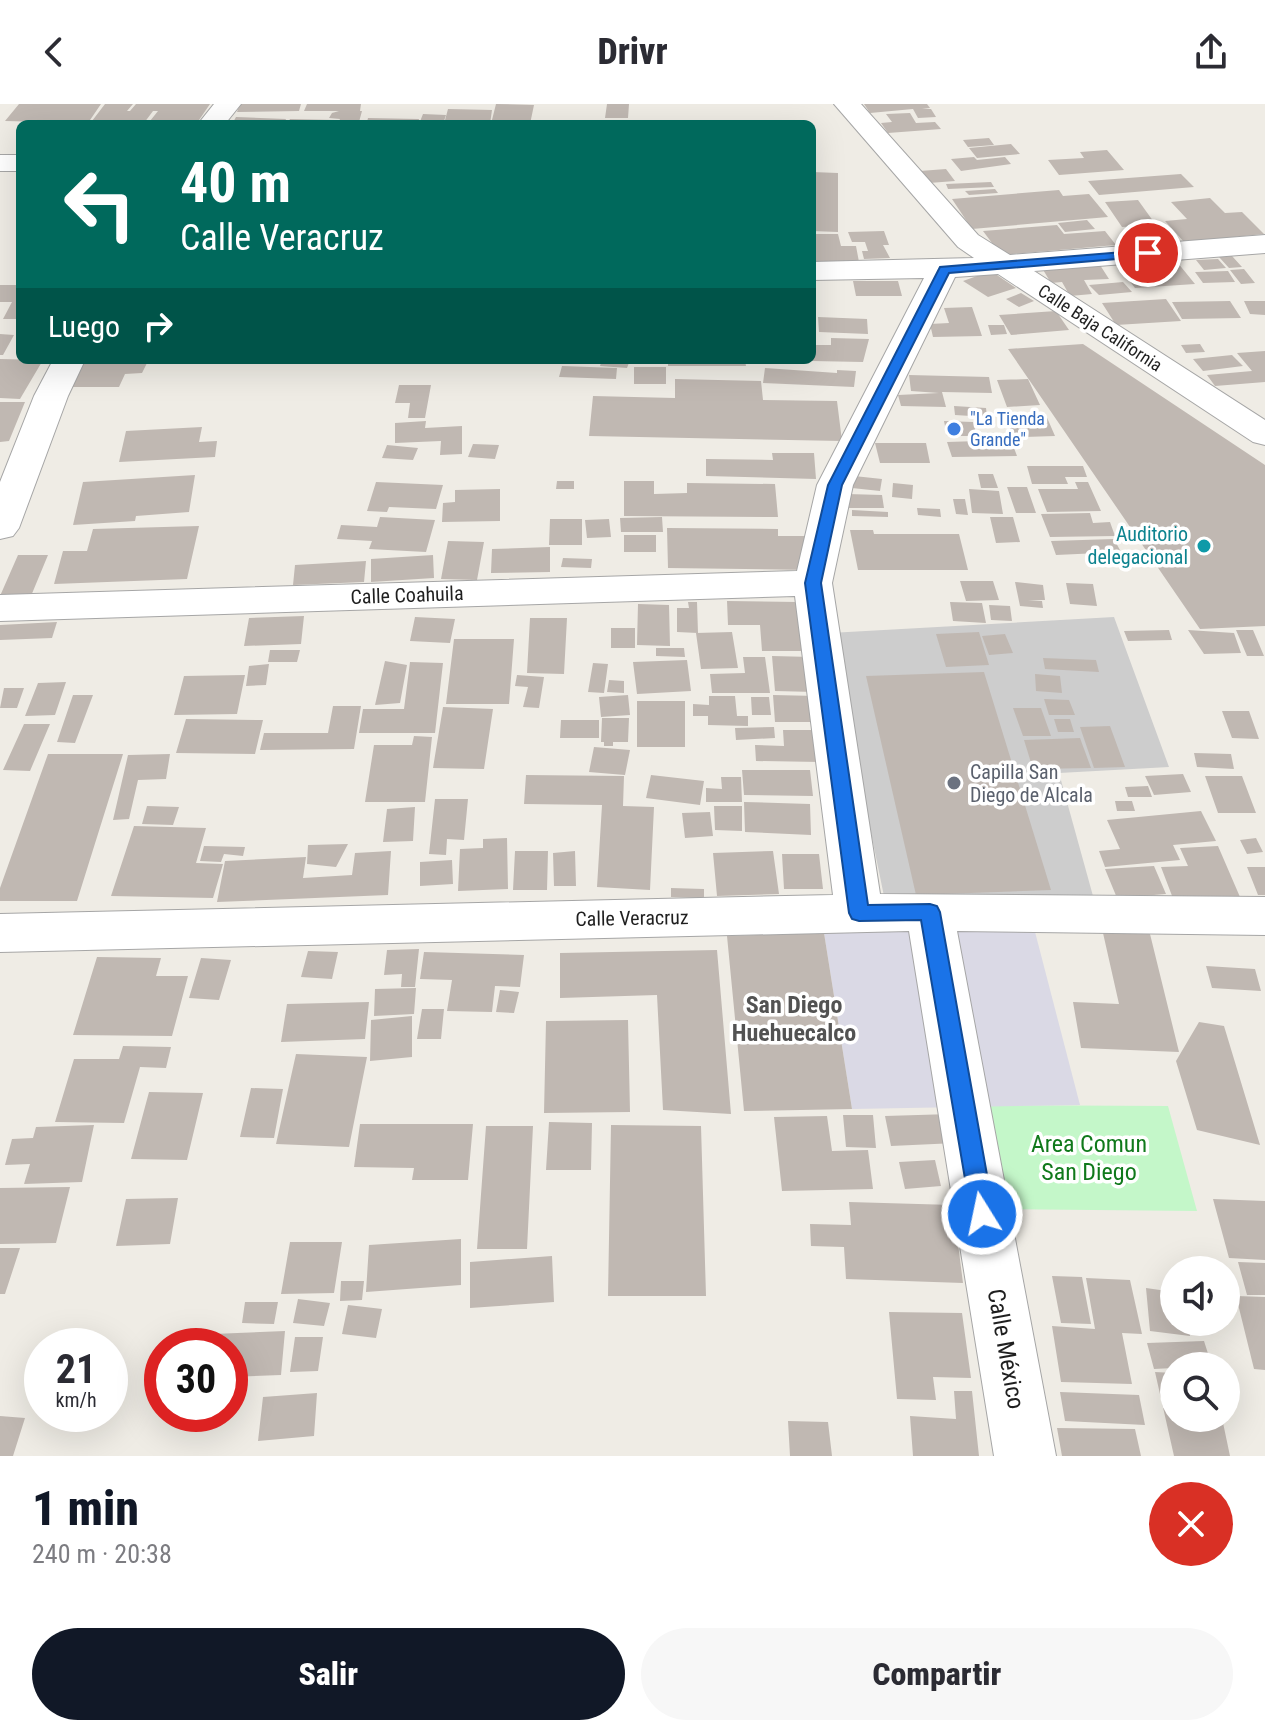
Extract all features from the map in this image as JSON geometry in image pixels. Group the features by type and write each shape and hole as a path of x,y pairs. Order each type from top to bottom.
{"street":[{"path":"214,120 228,104"},
{"name":"Calle Baja California","path":"847,104 968,241 1265,435"},
{"path":"816,271 944,269 1265,244"},
{"path":"859,913 813,583 835,485 944,269"},
{"path":"0,528 51,396 67,364"},
{"name":"Calle Coahuila","path":"0,608 813,583"},
{"name":"Calle Veracruz","path":"0,933 930,912 1265,916"},
{"name":"Calle México","path":"930,912 1025,1456"}],"shaded area":[{"path":"1114,617 1169,767 1059,773 1093,896 885,901 830,633"},
{"path":"1034,928 1080,1105 852,1109 824,933"}],"green space":[{"name":"Area Comun San Diego","path":"981,1105 1168,1106 1197,1211 999,1209"}],"building":[{"path":"19,104 101,104 90,120 5,121"},
{"path":"105,104 133,104 127,111 130,111 136,104 210,104 199,120 151,120 158,111 153,111 146,120 93,120"},
{"path":"240,104 301,104 299,111 237,112"},
{"path":"307,104 361,104 362,111 360,120 340,120 329,118 339,111 304,111"},
{"path":"496,104 534,105 531,120 492,120"},
{"path":"607,104 629,104 628,118 605,118"},
{"path":"864,104 927,104 930,108 922,109 931,109 936,117 918,118 913,109 870,113"},
{"path":"448,109 492,110 491,120 445,120"},
{"path":"910,113 916,123 935,122 941,129 888,133 881,123 892,122 886,114"},
{"path":"423,114 446,115 444,120 421,120"},
{"path":"236,117 286,119 286,120 234,120"},
{"path":"368,118 419,119 419,120"},
{"path":"989,138 994,145 968,147 963,140"},
{"path":"1011,144 1020,154 977,158 969,148"},
{"path":"1107,150 1124,170 1059,175 1048,160 1084,158 1080,152"},
{"path":"974,157 977,160 1005,157 1011,164 961,171 951,159"},
{"path":"946,169 955,181 929,183 920,171"},
{"path":"816,172 838,173 838,232 816,231"},
{"path":"1181,174 1194,187 1099,195 1088,181"},
{"path":"991,182 994,187 948,189 946,184"},
{"path":"995,189 998,193 969,195 965,191"},
{"path":"1059,190 1063,196 1089,194 1108,217 972,229 952,199"},
{"path":"1210,198 1225,213 1242,212 1264,234 1184,242 1165,221 1187,219 1171,202"},
{"path":"1138,200 1156,225 1122,227 1105,202"},
{"path":"1087,220 1095,229 1065,232 1058,223"},
{"path":"1057,225 1064,234 1105,231 1116,245 1001,255 983,231"},
{"path":"1159,229 1168,241 1126,244 1120,235 1151,234 1148,230"},
{"path":"884,231 889,245 883,245 890,258 864,259 862,251 868,251 865,242 852,242 848,232"},
{"path":"816,234 838,234 841,246 856,246 859,262 816,262"},
{"path":"1232,256 1242,267 1229,268 1219,257"},
{"path":"1173,257 1195,284 1135,288 1115,262"},
{"path":"1218,259 1226,268 1204,270 1196,260"},
{"path":"1100,265 1109,279 1084,280 1092,294 1070,296 1062,282 1051,283 1042,268"},
{"path":"1244,269 1255,283 1241,284 1230,270"},
{"path":"991,271 1016,288 988,297 963,281"},
{"path":"1228,271 1235,282 1203,283 1195,272"},
{"path":"853,281 898,281 902,296 856,296"},
{"path":"1123,282 1132,292 1099,295 1089,285"},
{"path":"0,285 16,285 16,319 3,319 12,302 0,302"},
{"path":"1021,293 1034,301 1019,307 1006,299"},
{"path":"1166,299 1181,321 1116,325 1102,303"},
{"path":"1230,301 1241,318 1182,319 1172,302"},
{"path":"1244,301 1265,301 1265,315 1250,314"},
{"path":"972,307 982,336 933,337 930,324 949,323 944,308"},
{"path":"1056,311 1069,330 1011,335 999,315"},
{"path":"818,317 867,319 868,334 819,332"},
{"path":"988,325 1004,325 1007,334 991,335"},
{"path":"0,334 14,335 3,355 0,355"},
{"path":"831,338 869,339 863,362 816,361 816,345 831,345"},
{"name":"Auditorio delegacional","path":"1083,344 1265,465 1265,626 1200,629 1008,349"},
{"path":"1200,344 1205,352 1186,353 1181,345"},
{"path":"1265,351 1265,382 1215,386 1207,375 1252,371 1237,353"},
{"path":"1232,355 1243,366 1203,371 1193,359"},
{"path":"0,359 16,359 16,364 41,364 20,399 0,398"},
{"path":"78,364 146,364 142,373 125,374 119,387 67,387"},
{"path":"601,364 628,364 627,368"},
{"path":"746,364 746,366 668,366"},
{"path":"562,366 617,368 616,379 559,377"},
{"path":"634,367 666,367 666,384 634,384"},
{"path":"765,368 837,373 837,370 856,371 854,387 763,383"},
{"path":"909,375 989,377 992,393 942,392 946,407 901,406 898,395 939,393 911,391"},
{"path":"675,379 761,381 763,400 837,401 842,441 589,436 593,396 675,398"},
{"path":"1028,379 1040,405 1007,407 997,380"},
{"path":"399,385 431,385 425,418 408,418 410,403 395,403"},
{"path":"0,402 25,402 9,441 0,442"},
{"path":"954,406 986,408 987,417 955,415"},
{"path":"1045,413 1055,436 1024,437 1022,433 1012,434 1007,420 1001,421 999,414"},
{"path":"426,421 425,428 462,426 462,454 440,455 441,441 395,443 395,423"},
{"path":"944,421 973,422 977,436 947,436"},
{"path":"202,427 199,442 217,441 215,457 119,462 126,431"},
{"path":"1011,440 1017,456 952,457 947,442"},
{"path":"875,443 926,443 930,463 880,463"},
{"path":"473,444 499,445 495,459 468,457"},
{"path":"387,445 418,448 413,460 382,458"},
{"path":"772,453 814,453 816,479 706,476 706,459 773,460"},
{"path":"1027,466 1083,466 1087,477 1065,477 1068,484 1032,484"},
{"path":"978,474 993,474 998,488 981,488"},
{"path":"195,475 189,512 136,516 135,521 73,525 83,482"},
{"path":"854,476 882,479 880,491 852,488"},
{"path":"557,481 574,481 574,489 556,489"},
{"path":"624,481 654,481 654,494 687,493 687,483 775,484 778,517 624,516"},
{"path":"376,482 443,485 436,509 389,507 387,512 367,511"},
{"path":"1075,482 1088,482 1101,511 1047,512 1038,489 1078,489"},
{"path":"893,483 913,485 912,499 892,497"},
{"path":"1007,487 1027,487 1036,513 1016,513"},
{"path":"500,489 500,521 442,522 443,503 455,502 455,490"},
{"path":"969,489 999,491 1003,514 972,513"},
{"path":"847,494 882,495 884,508 848,508"},
{"path":"953,499 965,499 968,515 956,514"},
{"path":"917,508 940,509 941,517 918,515"},
{"path":"852,510 888,512 888,517 852,516"},
{"path":"1090,513 1093,523 1110,522 1115,536 1050,537 1041,514"},
{"path":"380,517 435,520 426,552 369,549 372,541 337,539 341,525 377,527"},
{"path":"662,517 663,532 621,532 620,518"},
{"path":"990,517 1013,517 1020,542 996,543"},
{"path":"550,519 582,519 582,545 549,545"},
{"path":"609,519 611,537 587,538 585,520"},
{"path":"199,526 187,579 54,584 63,551 87,551 93,529"},
{"path":"667,528 778,529 778,536 806,536 810,570 668,568"},
{"path":"850,530 873,530 874,534 959,534 968,570 858,570"},
{"path":"624,535 656,535 656,552 624,552"},
{"path":"1114,539 1121,552 1056,555 1051,541"},
{"path":"448,541 484,542 477,580 441,579"},
{"path":"550,547 550,572 491,573 492,549"},
{"path":"18,555 48,555 31,596 0,596"},
{"path":"433,555 434,578 371,582 371,559"},
{"path":"563,558 592,559 591,568 561,567"},
{"path":"366,561 364,582 293,585 295,565"},
{"path":"960,581 993,581 999,600 966,601"},
{"path":"1015,582 1043,585 1045,600 1028,600 1042,601 1043,608 1020,606"},
{"path":"1066,583 1093,584 1097,606 1070,604"},
{"path":"727,601 797,602 802,651 762,651 760,625 728,625"},
{"path":"688,602 697,602 698,633 677,632 677,608 689,608"},
{"path":"950,602 982,603 986,623 953,621"},
{"path":"638,604 669,605 670,646 637,645"},
{"path":"989,605 1010,606 1012,621 991,620"},
{"path":"304,616 301,644 244,646 249,618"},
{"path":"415,617 455,619 450,643 410,641"},
{"path":"530,618 567,618 564,674 527,673"},
{"path":"57,622 52,638 0,640 0,625"},
{"path":"611,628 635,628 635,648 611,648"},
{"path":"1169,630 1172,640 1128,641 1124,631"},
{"path":"1188,630 1234,633 1241,653 1204,654"},
{"path":"1236,630 1253,630 1264,656 1247,656"},
{"path":"732,632 738,668 701,669 696,633"},
{"path":"979,632 989,665 946,667 936,634"},
{"path":"1005,634 1013,653 989,655 982,636"},
{"path":"454,639 514,639 509,704 446,704"},
{"path":"656,648 684,648 685,657 656,656"},
{"path":"270,650 300,650 297,662 268,662"},
{"path":"772,656 812,657 815,692 775,691"},
{"path":"743,657 765,657 770,693 712,693 710,674 745,673"},
{"path":"1043,658 1096,660 1099,672 1045,669"},
{"path":"687,660 691,691 637,694 633,662"},
{"path":"385,661 407,665 400,703 375,705"},
{"path":"410,662 443,663 435,733 359,733 363,709 404,709"},
{"path":"593,663 608,664 604,693 588,692"},
{"path":"269,664 266,685 246,686 249,666"},
{"name":"Capilla San Diego de Alcala","path":"984,672 1051,890 916,895 866,676"},
{"path":"1035,674 1060,676 1062,693 1036,691"},
{"path":"245,675 237,714 174,715 184,676"},
{"path":"517,675 544,677 539,708 523,707 528,687 515,686"},
{"path":"609,680 624,681 624,693 607,692"},
{"path":"66,682 55,715 25,716 38,683"},
{"path":"4,688 24,688 17,708 0,708"},
{"path":"73,695 93,695 75,743 57,742"},
{"path":"628,695 630,715 601,717 599,697"},
{"path":"773,695 817,696 820,722 775,722"},
{"path":"709,696 735,696 737,716 748,716 748,726 708,725 708,716 693,716 693,704 709,705"},
{"path":"751,697 769,697 771,715 752,715"},
{"path":"1044,699 1069,700 1075,715 1049,715"},
{"path":"637,701 685,701 685,747 637,747"},
{"path":"333,706 361,706 354,749 260,750 264,733 328,733"},
{"path":"443,707 493,709 484,769 433,768"},
{"path":"1013,708 1041,708 1051,736 1023,736"},
{"path":"1222,711 1249,711 1259,739 1232,738"},
{"path":"602,718 629,718 628,742 613,742 613,746 604,746 601,742"},
{"path":"186,719 263,720 255,754 176,753"},
{"path":"1054,719 1070,719 1074,732 1058,732"},
{"path":"561,720 599,720 599,738 560,738"},
{"path":"24,724 50,724 30,771 3,770"},
{"path":"1110,726 1125,767 1094,768 1080,727"},
{"path":"774,727 775,738 736,740 735,728"},
{"path":"783,730 817,730 820,762 756,761 755,745 784,746"},
{"path":"414,736 432,737 425,802 365,802 374,745 412,745"},
{"path":"1080,738 1091,768 1033,769 1024,740"},
{"path":"594,747 630,750 625,775 589,772"},
{"path":"1194,753 1231,754 1234,769 1197,767"},
{"path":"48,754 123,754 77,901 0,901 0,888"},
{"path":"170,754 166,779 138,780 129,819 113,820 128,755"},
{"path":"742,770 810,770 813,796 744,795"},
{"path":"1183,774 1191,792 1154,795 1145,776"},
{"path":"526,775 624,776 623,806 654,807 650,890 597,887 602,805 524,804"},
{"path":"651,775 704,781 700,805 646,798"},
{"path":"1205,776 1242,776 1256,813 1218,813"},
{"path":"721,777 741,777 742,802 706,802 706,788 722,789"},
{"path":"1148,786 1152,797 1128,797 1125,787"},
{"path":"435,799 468,799 464,840 447,839 446,855 429,854"},
{"path":"1115,801 1132,801 1135,811 1117,811"},
{"path":"744,802 810,804 811,835 745,832"},
{"path":"147,806 179,807 173,825 142,824"},
{"path":"714,806 742,806 742,831 715,830"},
{"path":"415,807 413,841 383,842 387,809"},
{"path":"1201,811 1216,841 1173,845 1180,860 1105,867 1099,851 1120,849 1107,820"},
{"path":"710,812 713,836 685,838 682,813"},
{"path":"134,826 206,828 196,863 223,864 213,898 111,896"},
{"path":"507,838 508,889 458,891 460,849 483,848 483,839"},
{"path":"1256,838 1263,852 1247,854 1240,840"},
{"path":"348,844 336,867 307,864 308,845"},
{"path":"204,846 245,847 243,856 224,854 221,862 200,861"},
{"path":"1218,846 1240,897 1174,901 1161,867 1188,866 1180,848"},
{"path":"391,851 388,895 217,902 225,861 306,857 303,878 352,875 355,853"},
{"path":"515,851 548,851 547,890 513,890"},
{"path":"575,851 576,886 554,886 553,853"},
{"path":"773,851 779,894 717,896 713,853"},
{"path":"782,854 819,854 823,889 784,889"},
{"path":"452,860 453,884 420,886 420,862"},
{"path":"1154,866 1166,894 1117,898 1105,869"},
{"path":"1247,867 1265,867 1265,895 1258,895"},
{"path":"671,888 704,889 704,898 671,897"},
{"path":"824,933 852,1109 744,1111 727,936"},
{"path":"1103,933 1150,934 1179,1052 1081,1048 1073,1002 1119,1004"},
{"path":"419,949 415,987 401,987 402,974 384,975 387,950"},
{"path":"717,950 731,1114 663,1110 657,995 560,998 560,953"},
{"path":"308,951 338,952 332,979 301,977"},
{"path":"424,952 524,955 520,987 495,986 492,1012 447,1011 452,980 420,979"},
{"path":"97,957 161,958 156,976 188,976 172,1036 73,1035"},
{"path":"201,958 231,960 219,1000 189,998"},
{"path":"1206,966 1255,969 1261,991 1212,988"},
{"path":"416,988 414,1014 374,1016 375,989"},
{"path":"500,990 519,992 514,1013 496,1012"},
{"path":"369,1002 365,1039 281,1042 287,1004"},
{"path":"422,1009 444,1009 441,1039 417,1039"},
{"path":"412,1016 412,1057 370,1061 371,1020"},
{"path":"628,1020 630,1112 544,1113 546,1021"},
{"path":"1199,1022 1224,1026 1260,1145 1197,1130 1176,1061"},
{"path":"123,1046 171,1047 166,1068 140,1067 124,1123 55,1122 74,1059 119,1059"},
{"path":"296,1054 367,1057 349,1147 276,1144"},
{"path":"251,1088 283,1089 274,1138 240,1137"},
{"path":"149,1092 203,1093 187,1160 131,1159"},
{"path":"951,1114 956,1143 891,1146 885,1116"},
{"path":"843,1115 873,1115 876,1148 846,1147"},
{"path":"827,1116 832,1151 868,1150 873,1189 782,1191 774,1117"},
{"path":"549,1122 592,1123 591,1170 546,1170"},
{"path":"360,1124 473,1124 468,1180 412,1180 414,1168 354,1167"},
{"path":"94,1125 82,1182 24,1184 30,1164 5,1165 12,1139 33,1138 36,1127"},
{"path":"611,1125 701,1126 706,1296 608,1296"},
{"path":"486,1126 533,1126 527,1249 477,1249"},
{"path":"935,1160 941,1186 905,1189 899,1162"},
{"path":"70,1187 56,1243 0,1244 0,1188"},
{"path":"178,1198 170,1244 116,1246 126,1199"},
{"path":"1213,1199 1265,1201 1265,1260 1228,1256"},
{"path":"849,1202 953,1205 963,1283 846,1279 844,1247 811,1246 810,1224 851,1225"},
{"path":"461,1239 461,1285 366,1292 369,1245"},
{"path":"290,1242 342,1242 334,1293 281,1294"},
{"path":"0,1248 20,1248 5,1294 0,1294"},
{"path":"552,1256 554,1302 470,1308 470,1262"},
{"path":"1240,1262 1265,1263 1265,1295 1247,1295"},
{"path":"1052,1276 1082,1277 1091,1324 1061,1323"},
{"path":"1086,1278 1130,1280 1142,1334 1122,1333 1132,1384 1061,1382 1052,1326 1095,1329"},
{"path":"341,1281 364,1281 362,1300 340,1301"},
{"path":"1146,1288 1160,1290 1160,1332 1150,1331"},
{"path":"1240,1296 1265,1297 1265,1370 1254,1369 1240,1312"},
{"path":"298,1299 330,1303 324,1326 293,1323"},
{"path":"245,1302 278,1302 274,1324 242,1323"},
{"path":"348,1305 382,1309 376,1338 342,1334"},
{"path":"889,1312 962,1313 971,1378 933,1377 936,1400 897,1399"},
{"path":"285,1331 281,1375 248,1376 248,1333"},
{"path":"295,1337 323,1337 318,1371 290,1372"},
{"path":"1204,1341 1208,1352 1160,1352 1160,1369 1154,1369 1147,1343"},
{"path":"1155,1372 1160,1372 1160,1394"},
{"path":"954,1391 972,1391 979,1456 913,1456 910,1416 956,1419"},
{"path":"1060,1392 1139,1395 1145,1425 1065,1421"},
{"path":"317,1393 314,1436 258,1441 263,1397"},
{"path":"0,1416 24,1418 13,1456 0,1456"},
{"path":"788,1421 828,1422 832,1456 790,1456"},
{"path":"1057,1428 1135,1429 1141,1456 1062,1456"},
{"path":"1169,1432 1225,1432 1230,1456 1174,1456"}],"place":[{"name":"\"La Tienda Grande\"","path":"954,429"},
{"name":"Auditorio delegacional","path":"1204,546"},
{"name":"Capilla San Diego de Alcala","path":"954,783"}],"district":[{"name":"San Diego Huehuecalco","path":"794,1019"}],"route":[{"path":"982,1214 930,912 859,913 813,583 835,485 944,269 1148,253"}]}
